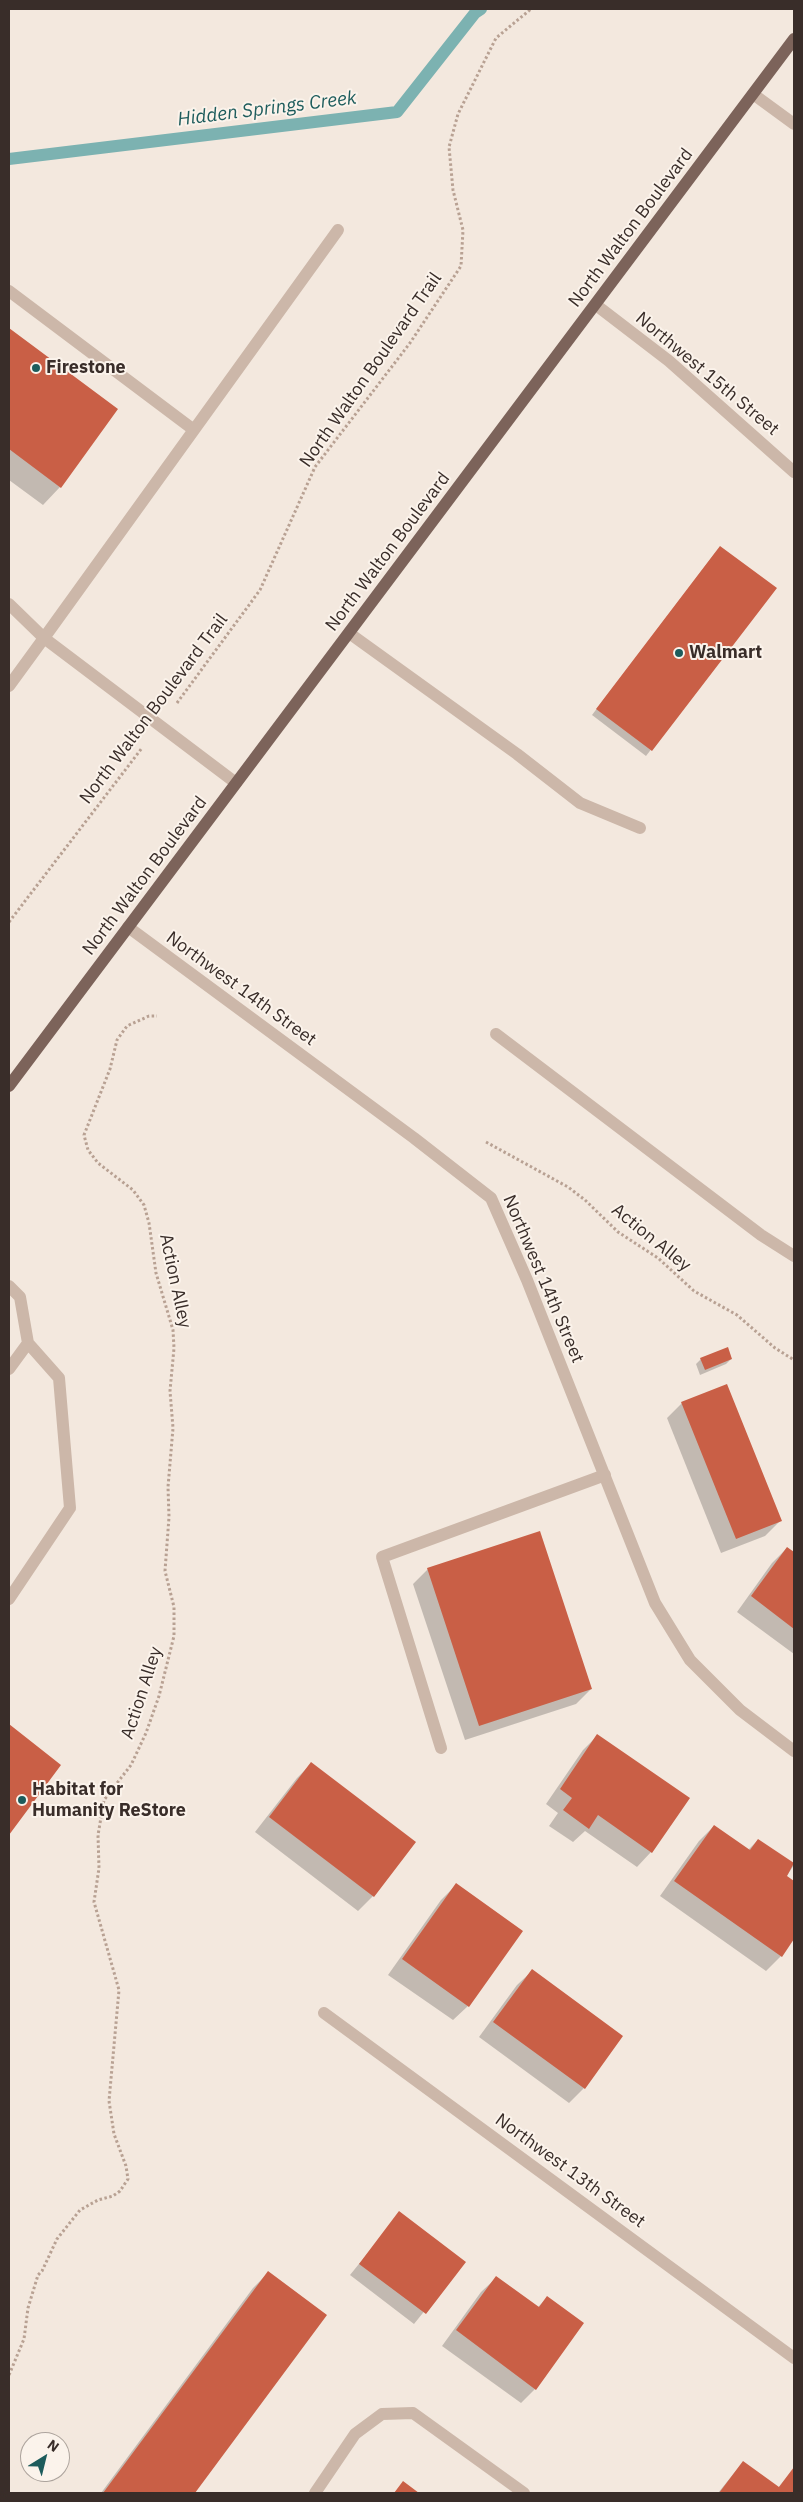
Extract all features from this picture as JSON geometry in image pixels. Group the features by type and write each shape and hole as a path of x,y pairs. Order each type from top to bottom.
{"main road":[{"name":"North Walton Boulevard","path":"10,1083 794,39"}],"street":[{"path":"753,94 794,124"},
{"path":"9,686 338,230"},
{"path":"9,291 194,430"},
{"name":"Northwest 15th Street","path":"596,305 669,361 794,472"},
{"path":"9,604 44,638 236,784"},
{"path":"349,633 517,754 580,802 640,828"},
{"name":"Northwest 14th Street","path":"128,927 414,1138 491,1198 527,1280 655,1604 690,1660 740,1710 794,1751"},
{"path":"496,1034 761,1235 792,1250"},
{"path":"9,1286 20,1297 28,1343 59,1378 70,1508 9,1599"},
{"path":"9,1369 28,1343"},
{"path":"441,1748 382,1557 605,1475"},
{"name":"Northwest 13th Street","path":"324,2013 794,2358"},
{"path":"315,2493 355,2434 382,2414 413,2413 524,2493"}],"path":[{"name":"North Walton Boulevard Trail","path":"9,922 160,726 260,590 315,467 410,343 461,266 463,230 453,190 449,147 456,122 496,38 531,9"},
{"name":"Action Alley","path":"9,2375 19,2355 24,2339 28,2308 38,2275 42,2271 58,2238 80,2210 98,2200 113,2196 120,2191 128,2179 126,2166 114,2134 110,2101 119,1990 94,1902 99,1868 98,1835 104,1800 131,1765 146,1733 160,1696 174,1636 174,1607 165,1571 169,1518 168,1487 173,1428 170,1391 174,1348 173,1330 156,1273 149,1224 144,1205 133,1190 98,1163 88,1150 84,1135 110,1069 117,1040 127,1026 149,1016 157,1016"},
{"name":"Action Alley","path":"486,1142 568,1186 586,1200 618,1232 658,1258 694,1290 737,1315 775,1348 794,1360"}],"building":[{"name":"Firestone","path":"9,328 118,409 61,488 9,449"},
{"path":"720,546 777,588 652,751 596,709"},
{"path":"728,1347 732,1359 705,1370 700,1358"},
{"path":"727,1384 782,1521 736,1539 681,1402"},
{"path":"540,1531 592,1689 479,1726 427,1568"},
{"path":"787,1547 794,1552 794,1629 751,1596"},
{"name":"Habitat for Humanity ReStore","path":"9,1724 61,1765 9,1835"},
{"path":"597,1734 690,1798 652,1853 598,1815 589,1829 563,1810 572,1798 560,1789"},
{"path":"311,1762 416,1842 374,1897 269,1817"},
{"path":"714,1825 750,1850 758,1839 794,1863 787,1876 794,1881 794,1939 782,1957 674,1881"},
{"path":"456,1883 523,1931 469,2007 402,1959"},
{"path":"532,1969 623,2036 585,2089 493,2022"},
{"path":"399,2211 466,2262 426,2314 359,2264"},
{"path":"268,2271 327,2315 195,2493 103,2493"},
{"path":"496,2276 539,2307 547,2296 584,2323 536,2390 456,2330"},
{"path":"743,2461 779,2487 794,2467 794,2493 719,2493"},
{"path":"403,2481 419,2493 394,2493"}],"waterway":[{"name":"Hidden Springs Creek","path":"9,159 397,112 475,13 481,9"}],"place":[{"name":"Firestone","path":"36,368"},
{"name":"Walmart","path":"679,653"},
{"name":"Habitat for Humanity ReStore","path":"22,1800"}]}
